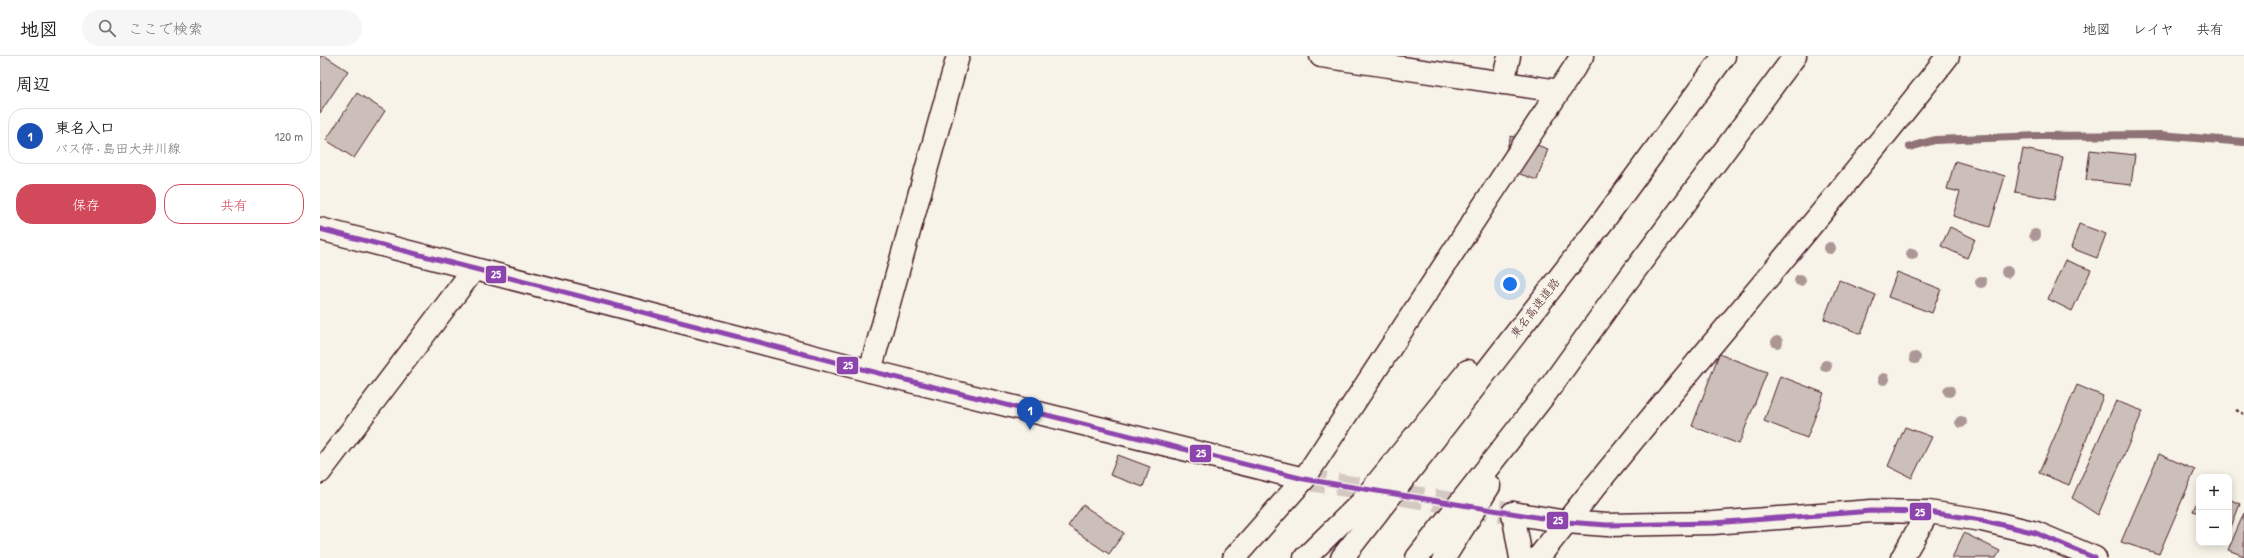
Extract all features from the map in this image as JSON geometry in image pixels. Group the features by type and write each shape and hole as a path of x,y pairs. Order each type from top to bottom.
{"main road":[{"path":"870,371 958,56"},
{"path":"1320,56 1559,91"},
{"path":"1503,83 1509,56"},
{"path":"1234,558 1304,479 1582,56"},
{"name":"東名高速道路","path":"1342,558 1604,220 1724,56"},
{"path":"1416,558 1546,393 1794,56"},
{"path":"1538,558 1675,387 1887,135 1948,56"},
{"path":"1305,558 1362,503 1516,311 1604,220"},
{"path":"320,229 870,371 1304,479"},
{"path":"320,472 474,269"},
{"path":"1444,558 1546,393"},
{"path":"1521,558 1513,513 1566,522 1607,525 1713,523 1872,511 1928,512 1982,520 2036,533 2095,558"},
{"path":"1902,558 1928,512"}],"path":[{"path":"2236,410 2244,414"}],"building":[{"path":"320,56 325,56 348,71 320,113"},
{"path":"357,93 385,111 354,158 326,140"},
{"path":"1511,136 1548,149 1537,180 1500,167"},
{"path":"2023,149 2063,157 2055,199 2015,192"},
{"path":"2090,150 2135,155 2131,185 2086,180"},
{"path":"1955,161 2005,176 1990,227 1953,216 1960,192 1947,189"},
{"path":"2079,224 2106,234 2097,258 2071,248"},
{"path":"1950,227 1975,239 1967,258 1941,246"},
{"path":"2065,260 2091,270 2072,311 2048,299"},
{"path":"1897,272 1941,289 1932,313 1888,297"},
{"path":"1839,280 1876,295 1861,334 1824,319"},
{"path":"1719,354 1767,372 1739,444 1692,426"},
{"path":"1780,376 1824,393 1807,438 1764,421"},
{"path":"2077,385 2103,396 2069,485 2039,473"},
{"path":"2116,401 2143,411 2098,515 2072,498"},
{"path":"1905,427 1932,437 1912,478 1888,466"},
{"path":"2159,454 2195,470 2159,554 2121,542"},
{"path":"1118,455 1150,467 1143,487 1110,475"},
{"path":"2232,500 2240,504 2232,524"},
{"path":"2196,504 2196,512 2193,511"},
{"path":"1083,505 1124,533 1109,554 1068,526"},
{"path":"2244,513 2244,556 2228,550 2230,546 2232,546 2232,541"},
{"path":"1964,533 2000,551 1996,558 1952,558"}],"waterway":[{"path":"1910,147 1935,140 2039,136 2160,135 2244,142"}],"tunnel":[{"path":"1304,479 1513,513"}],"transit line":[{"name":"25","path":"320,229 870,371 1304,479 1566,522 1607,525 1713,523 1872,511 1928,512 1982,520 2036,533 2095,558"}],"place":[{"name":"東名入口","path":"1030,430"}]}
